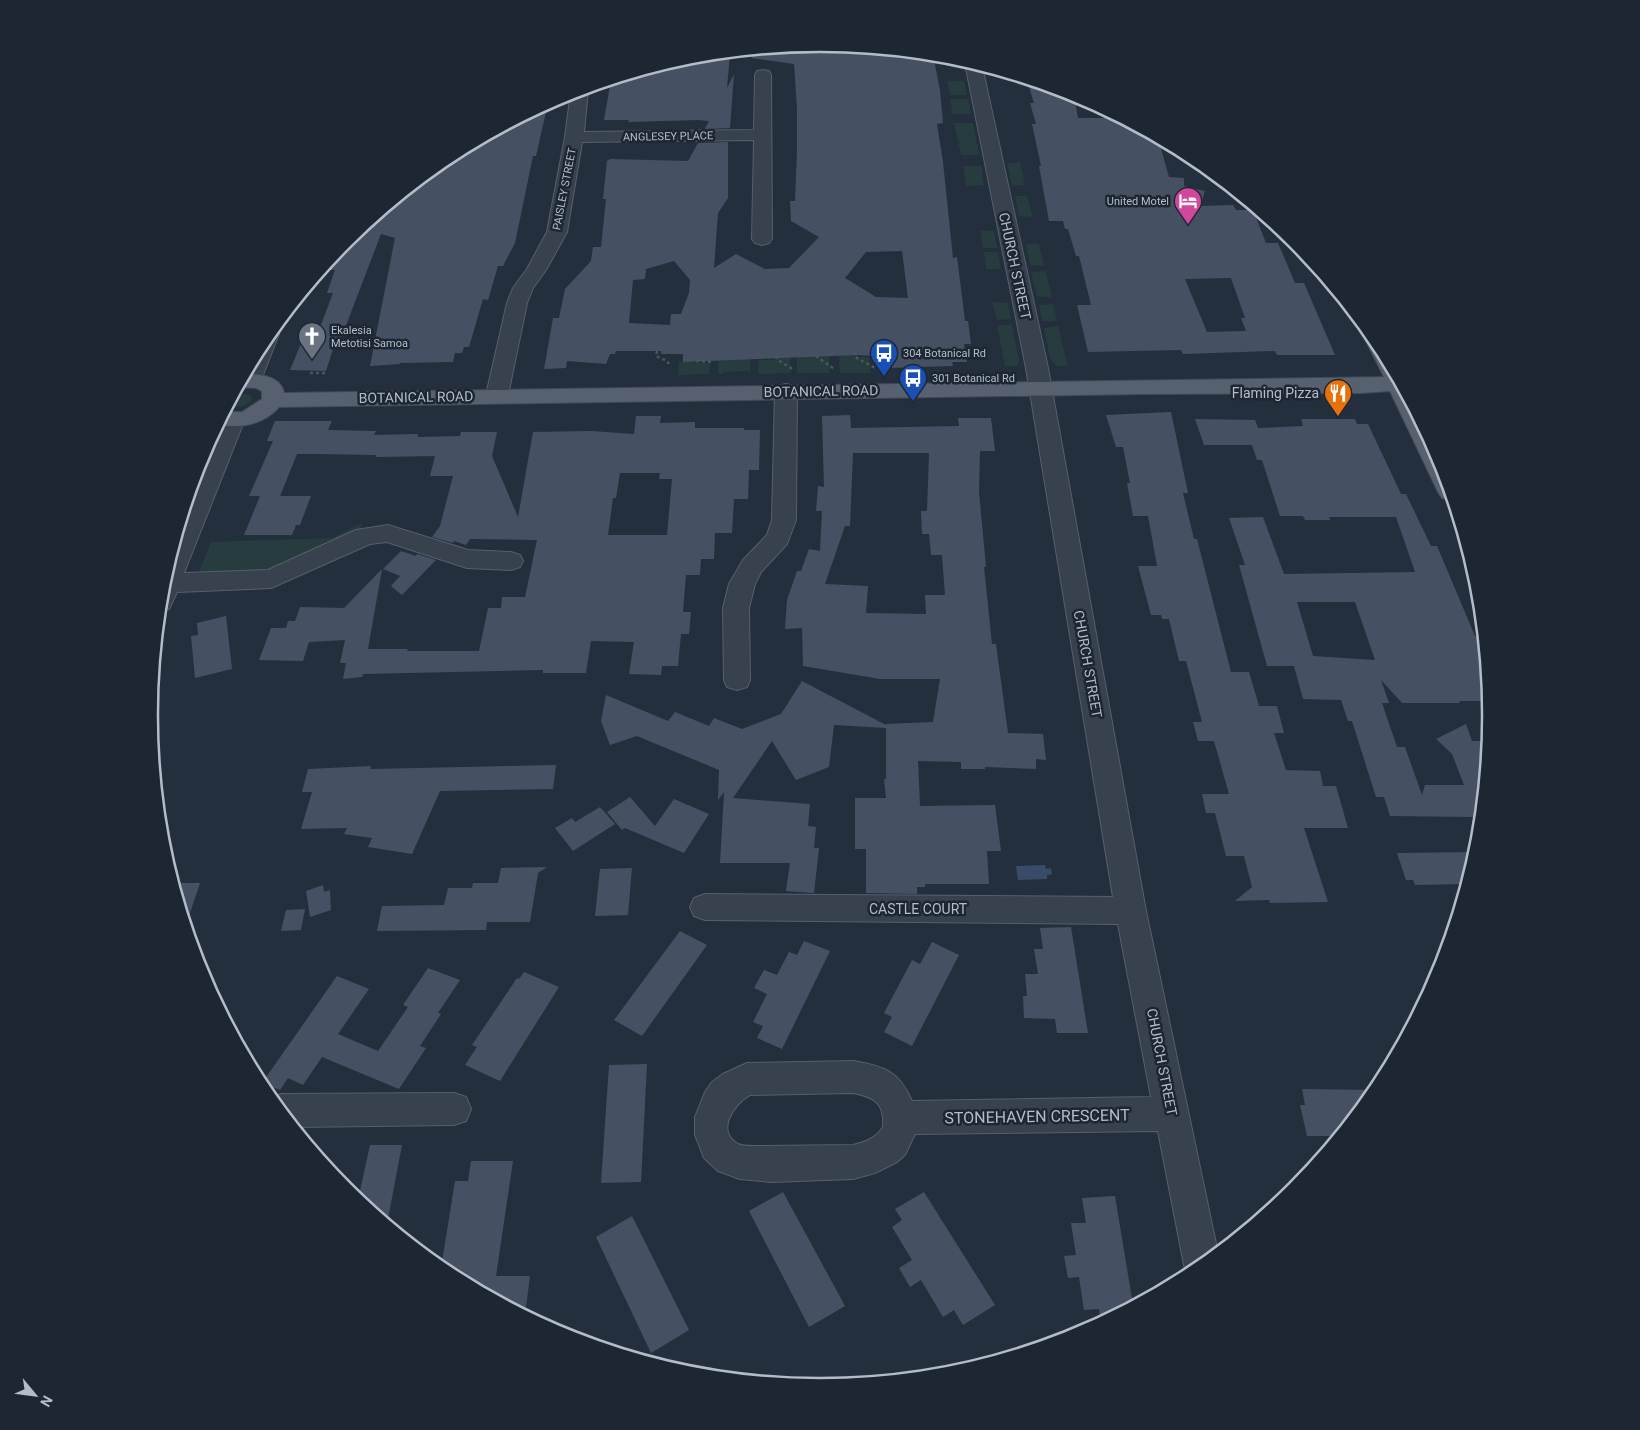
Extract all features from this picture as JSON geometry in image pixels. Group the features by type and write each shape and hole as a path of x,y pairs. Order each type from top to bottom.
{"main road":[{"path":"228,419 244,418 262,411 273,400 273,390 270,386 258,381 248,380"},
{"name":"BOTANICAL ROAD","path":"273,400 497,396 790,381 1040,388 1361,386 1394,383"}],"street":[{"name":"CHURCH STREET","path":"975,71 1040,388 1131,911 1200,1257"},
{"path":"762,239 763,75"},
{"name":"PAISLEY STREET","path":"497,396 517,303 523,288 536,270 557,232 579,98"},
{"name":"ANGLESEY PLACE","path":"574,137 762,135"},
{"path":"737,680 736,608 742,584 752,566 778,538 784,520 790,381"},
{"path":"177,557 228,419"},
{"path":"169,591 271,579 365,536 388,533 467,559 511,561"},
{"name":"CASTLE COURT","path":"704,907 1131,911"},
{"path":"852,1077 874,1081 886,1087 902,1118 899,1134 880,1154 867,1160 853,1162 750,1164 731,1159 716,1146 710,1130 712,1116 719,1098 732,1086 747,1080 852,1077"},
{"path":"289,1111 454,1109"},
{"name":"STONEHAVEN CRESCENT","path":"902,1118 1172,1114"}],"path":[{"path":"657,351 656,356 663,358 669,364"},
{"path":"854,352 855,357 875,368"},
{"path":"776,356 790,381"},
{"path":"816,356 834,369"},
{"path":"696,362 714,362"},
{"path":"310,373 325,373"}],"green space":[{"path":"947,81 964,81 967,95 950,95"},
{"path":"950,99 968,99 971,114 953,114"},
{"path":"954,123 973,123 979,155 961,155"},
{"path":"1020,162 1025,185 1012,186 1007,163"},
{"path":"963,166 981,166 984,185 966,186"},
{"path":"1015,196 1027,196 1033,217 1019,216"},
{"path":"980,231 994,231 997,248 983,248"},
{"path":"1026,244 1039,244 1044,266 1030,265"},
{"path":"984,252 998,252 1001,269 986,269"},
{"path":"1046,271 1052,298 1037,296 1031,272"},
{"path":"992,302 1008,303 1011,319 997,320"},
{"path":"1053,304 1057,321 1042,321 1039,305"},
{"path":"997,325 1012,325 1019,361 1017,366 1005,366"},
{"path":"1058,326 1068,366 1056,366 1050,358 1044,328"},
{"path":"839,352 858,352 858,357 869,357 871,373 840,373"},
{"path":"750,356 750,374 748,371 718,374 719,358"},
{"path":"775,356 790,356 791,373 758,374 759,360 774,360"},
{"path":"829,356 830,373 797,373 797,357"},
{"path":"694,361 694,363 710,363 709,374 678,375 679,362"},
{"path":"241,393 251,395 252,401 242,407 235,406"},
{"path":"362,523 359,534 279,570 198,574 211,542 332,538"}],"water":[{"path":"1045,865 1046,869 1051,868 1052,874 1047,875 1047,879 1018,880 1016,866"}],"building":[{"path":"820,52 863,54 935,63 940,90 943,123 937,124 953,258 957,257 965,321 968,321 971,344 964,344 967,362 952,362 953,366 887,368 886,357 858,355 683,362 683,354 661,354 661,351 616,351 615,354 610,354 606,364 567,361 566,368 544,369 553,318 559,318 565,289 591,261 593,247 601,247 606,199 603,199 607,161 610,159 688,161 698,143 728,142 728,198 718,213 714,268 736,254 765,269 789,268 819,237 791,221 790,201 795,201 797,151 794,64 752,58 752,56 777,54","holes":["902,251 908,298 876,297 845,278 866,252","674,261 690,280 689,293 681,314 671,314 670,325 629,323 633,280 645,279 646,269"]},
{"path":"730,59 727,88 734,74 730,128 705,129 709,121 698,120 628,122 629,120 604,120 610,87 691,65"},
{"path":"1029,87 1076,104 1078,118 1106,118 1113,121 1161,147 1169,177 1184,178 1184,186 1205,191 1200,206 1233,205 1236,210 1248,210 1255,215 1266,243 1278,243 1295,283 1304,283 1335,355 1277,355 1275,351 1183,354 1181,350 1088,352 1077,305 1091,305 1079,256 1076,256 1068,229 1065,229 1063,221 1049,221 1039,166 1041,166 1032,124 1036,124 1030,103 1034,103","holes":["1231,278 1245,318 1241,318 1246,331 1207,332 1185,279"]},
{"path":"546,112 536,156 533,156 515,243 503,266 498,266 488,300 483,299 469,347 464,347 462,353 455,353 453,362 400,363 370,366 395,238 381,234 337,349 333,349 326,371 290,370 302,341 315,341 333,293 327,293 335,270 330,270 383,217 452,164 489,141"},
{"path":"1171,412 1188,493 1183,493 1194,539 1197,539 1231,672 1249,672 1259,706 1277,706 1284,733 1274,733 1286,770 1320,771 1323,786 1336,786 1348,828 1304,828 1328,902 1270,903 1269,900 1235,901 1252,887 1244,856 1226,856 1215,813 1206,813 1202,794 1229,794 1214,741 1198,741 1193,722 1202,722 1186,661 1179,661 1169,619 1162,619 1161,615 1151,615 1138,566 1157,566 1148,516 1133,516 1127,483 1130,483 1123,447 1116,447 1106,415"},
{"path":"850,415 851,428 959,426 958,418 991,418 995,451 980,451 979,492 992,644 996,644 1008,733 1043,734 1046,760 1036,759 1036,769 985,767 985,769 961,769 961,762 918,761 920,806 995,805 1001,851 987,851 989,884 925,884 925,887 917,887 917,894 866,893 866,849 855,849 855,798 886,798 884,779 886,779 886,728 834,725 829,767 796,780 772,741 733,798 810,804 808,826 816,827 814,848 819,848 814,893 812,893 786,891 790,863 720,863 724,792 718,800 719,770 637,736 610,745 601,721 606,695 668,721 675,712 709,726 714,718 742,729 781,714 802,681 886,725 933,722 940,679 880,679 803,666 802,628 785,629 787,600 797,571 801,571 809,549 820,551 822,511 816,511 818,486 824,487 822,416","holes":["853,453 929,453 927,511 921,511 922,534 929,534 931,555 942,555 945,595 925,595 926,614 866,613 868,586 825,584 845,526 850,526"]},
{"path":"636,416 661,416 660,423 695,422 695,428 744,428 744,430 760,430 759,470 749,470 748,499 734,499 732,533 715,533 714,559 701,559 700,575 686,575 683,612 691,612 689,634 681,634 678,666 662,666 661,675 629,674 634,642 591,641 586,673 543,673 543,670 363,674 362,677 343,679 346,663 340,663 345,640 309,642 303,661 259,660 271,628 286,628 288,621 295,621 300,607 344,608 382,569 368,649 479,651 488,608 501,608 502,597 525,597 537,540 470,539 466,545 432,537 440,526 453,476 430,476 435,456 376,457 376,455 297,454 280,496 311,496 300,525 296,525 292,535 244,535 260,496 249,496 273,441 267,441 275,421 332,421 328,430 376,431 374,435 418,434 418,437 460,436 461,432 497,432 492,456 518,517 533,432 591,431 634,434","holes":["620,473 660,473 659,479 672,479 667,535 608,535 613,498 616,498"]},
{"path":"1195,419 1255,420 1258,428 1303,426 1301,419 1355,419 1357,424 1368,424 1401,494 1406,494 1431,546 1437,546 1475,636 1478,636 1481,672 1482,701 1402,703 1381,680 1389,703 1382,703 1397,747 1405,747 1422,795 1425,785 1464,785 1452,754 1436,739 1466,724 1472,741 1481,741 1474,817 1390,816 1384,797 1376,797 1352,721 1348,721 1341,700 1303,699 1294,666 1267,666 1239,565 1245,565 1229,518 1263,517 1284,574 1415,572 1396,517 1329,517 1330,520 1305,520 1303,516 1280,516 1262,460 1257,460 1252,445 1204,445","holes":["1297,602 1355,602 1375,660 1313,656"]},
{"path":"401,551 436,560 402,595 391,586 400,576 383,569"},
{"path":"226,616 232,669 195,678 191,636 198,635 197,623"},
{"path":"556,765 553,789 440,791 412,854 368,847 372,838 344,834 347,828 301,829 312,792 302,792 308,769 371,766 370,769"},
{"path":"630,797 655,826 674,799 709,814 684,853 625,828 622,830 607,812"},
{"path":"600,807 615,824 573,851 555,828 572,818 575,822"},
{"path":"1468,852 1460,884 1415,885 1413,880 1406,880 1397,853"},
{"path":"547,867 538,873 530,922 487,922 486,930 377,931 382,906 444,905 448,888 472,888 473,883 498,883 501,868"},
{"path":"632,868 628,915 595,916 600,869"},
{"path":"179,883 200,883 189,916"},
{"path":"323,885 324,892 330,890 331,910 310,917 306,891"},
{"path":"305,909 301,930 281,931 286,910"},
{"path":"1071,927 1088,1033 1057,1033 1055,1019 1024,1018 1023,996 1027,996 1025,974 1038,974 1034,949 1043,949 1040,928"},
{"path":"680,931 707,945 642,1036 614,1020"},
{"path":"804,941 830,951 782,1049 757,1038 763,1026 753,1022 767,994 754,988 764,970 777,975 789,952 797,955"},
{"path":"932,942 959,955 912,1046 884,1032 892,1017 884,1013 912,960 920,964"},
{"path":"428,968 460,980 438,1013 441,1014 420,1046 426,1048 399,1089 322,1057 303,1085 288,1078 280,1090 272,1087 266,1078 337,976 369,989 338,1034 378,1051 408,1007 403,1005"},
{"path":"524,972 559,987 500,1081 465,1065 477,1047 472,1045 517,978 519,979"},
{"path":"647,1064 641,1182 601,1183 609,1065"},
{"path":"1302,1089 1366,1090 1331,1136 1307,1136 1300,1105 1305,1105"},
{"path":"370,1145 402,1145 388,1217 360,1191"},
{"path":"471,1161 513,1161 496,1276 530,1276 526,1308 489,1289 442,1259 455,1181 468,1181"},
{"path":"783,1192 845,1306 809,1327 749,1211"},
{"path":"924,1192 995,1305 963,1325 954,1310 943,1317 921,1280 910,1287 899,1268 912,1260 892,1227 902,1220 895,1209"},
{"path":"1115,1196 1132,1299 1100,1315 1099,1309 1084,1310 1079,1277 1068,1278 1064,1256 1076,1255 1071,1223 1086,1223 1082,1198"},
{"path":"632,1216 689,1330 651,1353 596,1237"}],"place":[{"name":"United Motel","path":"1188,225"},
{"name":"Ekalesia Metotisi Samoa","path":"312,360"},
{"name":"304 Botanical Rd","path":"884,377"},
{"name":"301 Botanical Rd","path":"913,402"},
{"name":"Flaming Pizza","path":"1338,417"}]}
